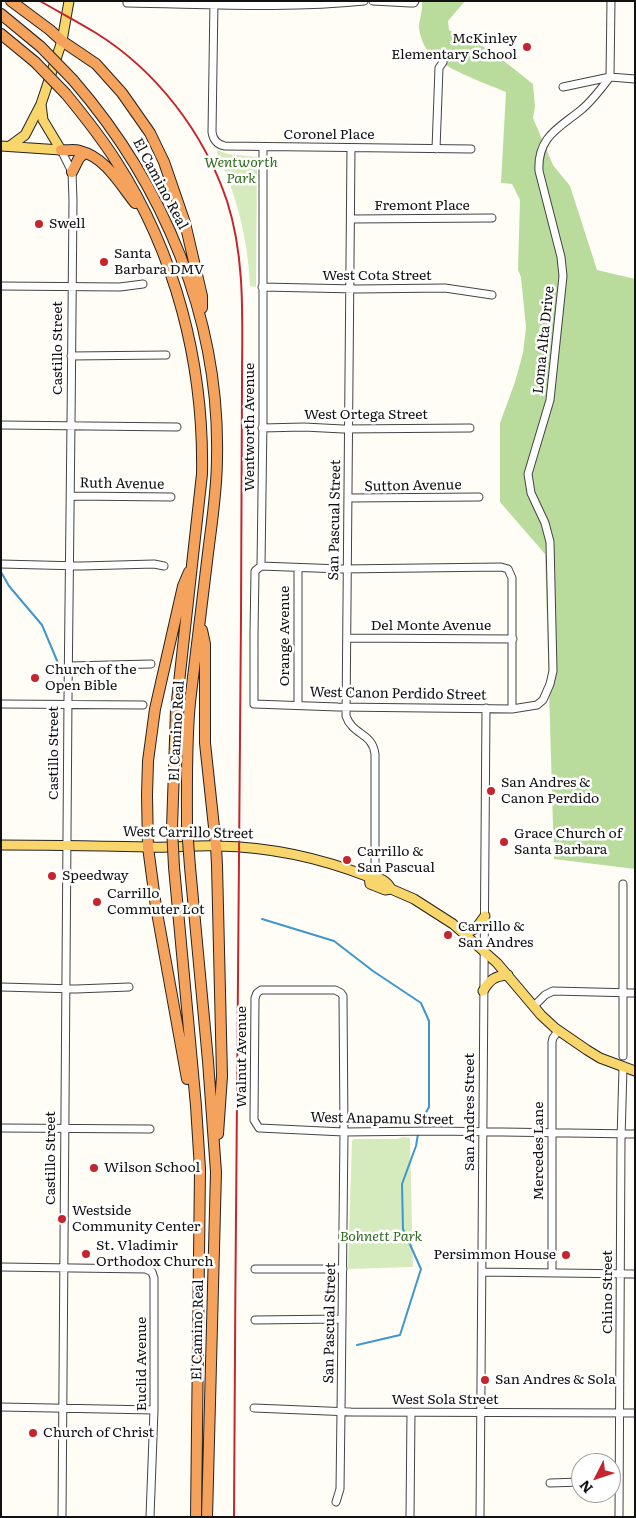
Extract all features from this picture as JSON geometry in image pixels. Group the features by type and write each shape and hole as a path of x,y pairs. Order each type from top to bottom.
{"highway":[{"path":"12,1 62,41 96,64 110,78 150,133 164,162 185,223 202,296 203,324"},
{"name":"El Camino Real","path":"1,14 41,47 73,80 119,138 164,214 188,274 203,324 214,390 217,458 215,501 190,704 187,828 216,1172 207,1517"},
{"name":"El Camino Real","path":"1,34 35,62 66,94 109,149 125,174 153,226 177,289 188,330 200,400 203,435 202,474 176,710 172,828 200,1169 196,1517"},
{"path":"60,150 78,150 98,160 108,169 153,226"},
{"path":"72,172 79,158 85,153"},
{"path":"193,562 183,586 152,726 147,787 148,847 158,916 188,1082 196,1106"},
{"path":"200,623 205,644 205,743 216,846 222,1076 216,1172"}],"main road":[{"path":"5,146 25,135 41,104 62,41 69,1"},
{"name":"Castillo Street","path":"41,104 43,120 60,150"},
{"path":"5,146 60,150"},
{"name":"West Carrillo Street","path":"1,845 243,847 286,853 335,865 369,877 370,884 385,890 391,889 420,903 466,934 508,975 541,1015 558,1031 587,1050 635,1071"},
{"path":"466,934 477,927 485,916"},
{"path":"483,991 495,977 508,975"}],"street":[{"path":"127,3 214,3 297,6 364,1"},
{"path":"373,1 415,2"},
{"path":"610,77 611,1"},
{"name":"Coronel Place","path":"214,3 212,115 213,135 219,144 263,148 471,149"},
{"path":"436,149 439,68 443,62"},
{"path":"563,87 610,77 635,78"},
{"name":"Loma Alta Drive","path":"540,703 545,697 550,684 554,661 551,550 545,523 530,490 528,474 550,400 563,276 561,257 539,171 539,161 542,148 548,137 582,109 610,77"},
{"name":"Wentworth Avenue","path":"254,704 254,600 256,571 261,566 263,148"},
{"name":"San Pascual Street","path":"352,148 346,716 348,723 369,739 375,754 375,868 369,877"},
{"name":"Castillo Street","path":"60,150 72,172 72,496 68,704 62,1517"},
{"name":"Fremont Place","path":"351,219 492,218"},
{"path":"1,286 120,287 143,284"},
{"name":"West Cota Street","path":"262,287 351,289 445,288 492,294"},
{"path":"71,356 166,355"},
{"path":"1,425 177,427"},
{"name":"West Ortega Street","path":"262,428 304,426 349,429 470,428"},
{"name":"Ruth Avenue","path":"72,496 171,497"},
{"name":"Sutton Avenue","path":"348,498 479,497"},
{"path":"3,564 70,566 154,564 164,566"},
{"path":"261,566 298,568 501,567 508,569 512,575 512,709"},
{"name":"Orange Avenue","path":"298,568 298,704"},
{"name":"Del Monte Avenue","path":"348,638 513,639"},
{"path":"70,666 150,664"},
{"name":"West Canon Perdido Street","path":"254,704 512,709 540,703"},
{"path":"1,704 143,705"},
{"name":"San Andres Street","path":"480,1517 486,708"},
{"path":"623,884 623,1056"},
{"path":"1,987 129,988"},
{"name":"Walnut Avenue","path":"254,1120 256,995 261,990 335,990 341,993"},
{"path":"534,1006 544,995 553,991 635,993"},
{"name":"San Pascual Street","path":"336,1502 340,1489 343,1269 344,1132 341,993"},
{"name":"Mercedes Lane","path":"552,1273 552,1042 558,1031"},
{"name":"Chino Street","path":"617,1453 619,1413 623,1067"},
{"name":"West Anapamu Street","path":"254,1120 256,1126 262,1129 344,1132 635,1134"},
{"path":"1,1128 150,1129"},
{"path":"1,1267 65,1269"},
{"name":"Euclid Avenue","path":"65,1269 146,1269 152,1272 154,1278 154,1410 150,1517"},
{"path":"255,1269 343,1269"},
{"path":"482,1272 635,1274"},
{"path":"255,1320 342,1319"},
{"path":"1,1407 154,1410"},
{"name":"West Sola Street","path":"254,1408 341,1412 635,1413"},
{"path":"410,1412 410,1517"},
{"path":"550,1483 571,1482"},
{"name":"Chino Street","path":"617,1503 619,1517"}],"green space":[{"path":"422,1 465,1 448,21 449,30 490,50 533,84 535,107 533,118 553,165 570,186 597,270 635,279 635,869 554,859 545,554 500,502 500,423 523,353 526,327 521,277 518,270 520,200 512,184 501,183 506,92 452,69 427,50 419,28"},
{"name":"Wentworth Park","path":"217,150 228,154 257,157 256,287 250,286 247,252 236,201"},
{"name":"Bohnett Park","path":"403,1137 410,1138 413,1267 348,1269 352,1141 354,1139 397,1139"}],"waterway":[{"path":"1,572 9,586 42,625 58,663"},
{"path":"262,919 334,941 373,971 421,1003 429,1021 429,1107 418,1129"},
{"path":"357,1345 400,1335 421,1269 403,1229 402,1184 416,1146 418,1134"}],"railway":[{"path":"40,1 118,48 139,66 176,106 192,128 205,151 227,201 233,223 240,269 242,292 241,617 234,1517"}],"place":[{"name":"McKinley Elementary School","path":"527,47"},
{"name":"Swell","path":"39,224"},
{"name":"Santa Barbara DMV","path":"104,262"},
{"name":"Church of the Open Bible","path":"35,678"},
{"name":"San Andres & Canon Perdido","path":"491,791"},
{"name":"Grace Church of Santa Barbara","path":"504,842"},
{"name":"Carrillo & San Pascual","path":"347,860"},
{"name":"Speedway","path":"52,876"},
{"name":"Carrillo Commuter Lot","path":"97,902"},
{"name":"Carrillo & San Andres","path":"448,935"},
{"name":"Wilson School","path":"94,1168"},
{"name":"Westside Community Center","path":"62,1219"},
{"name":"St. Vladimir Orthodox Church","path":"86,1254"},
{"name":"Persimmon House","path":"566,1255"},
{"name":"San Andres & Sola","path":"485,1380"},
{"name":"Church of Christ","path":"33,1433"}]}
